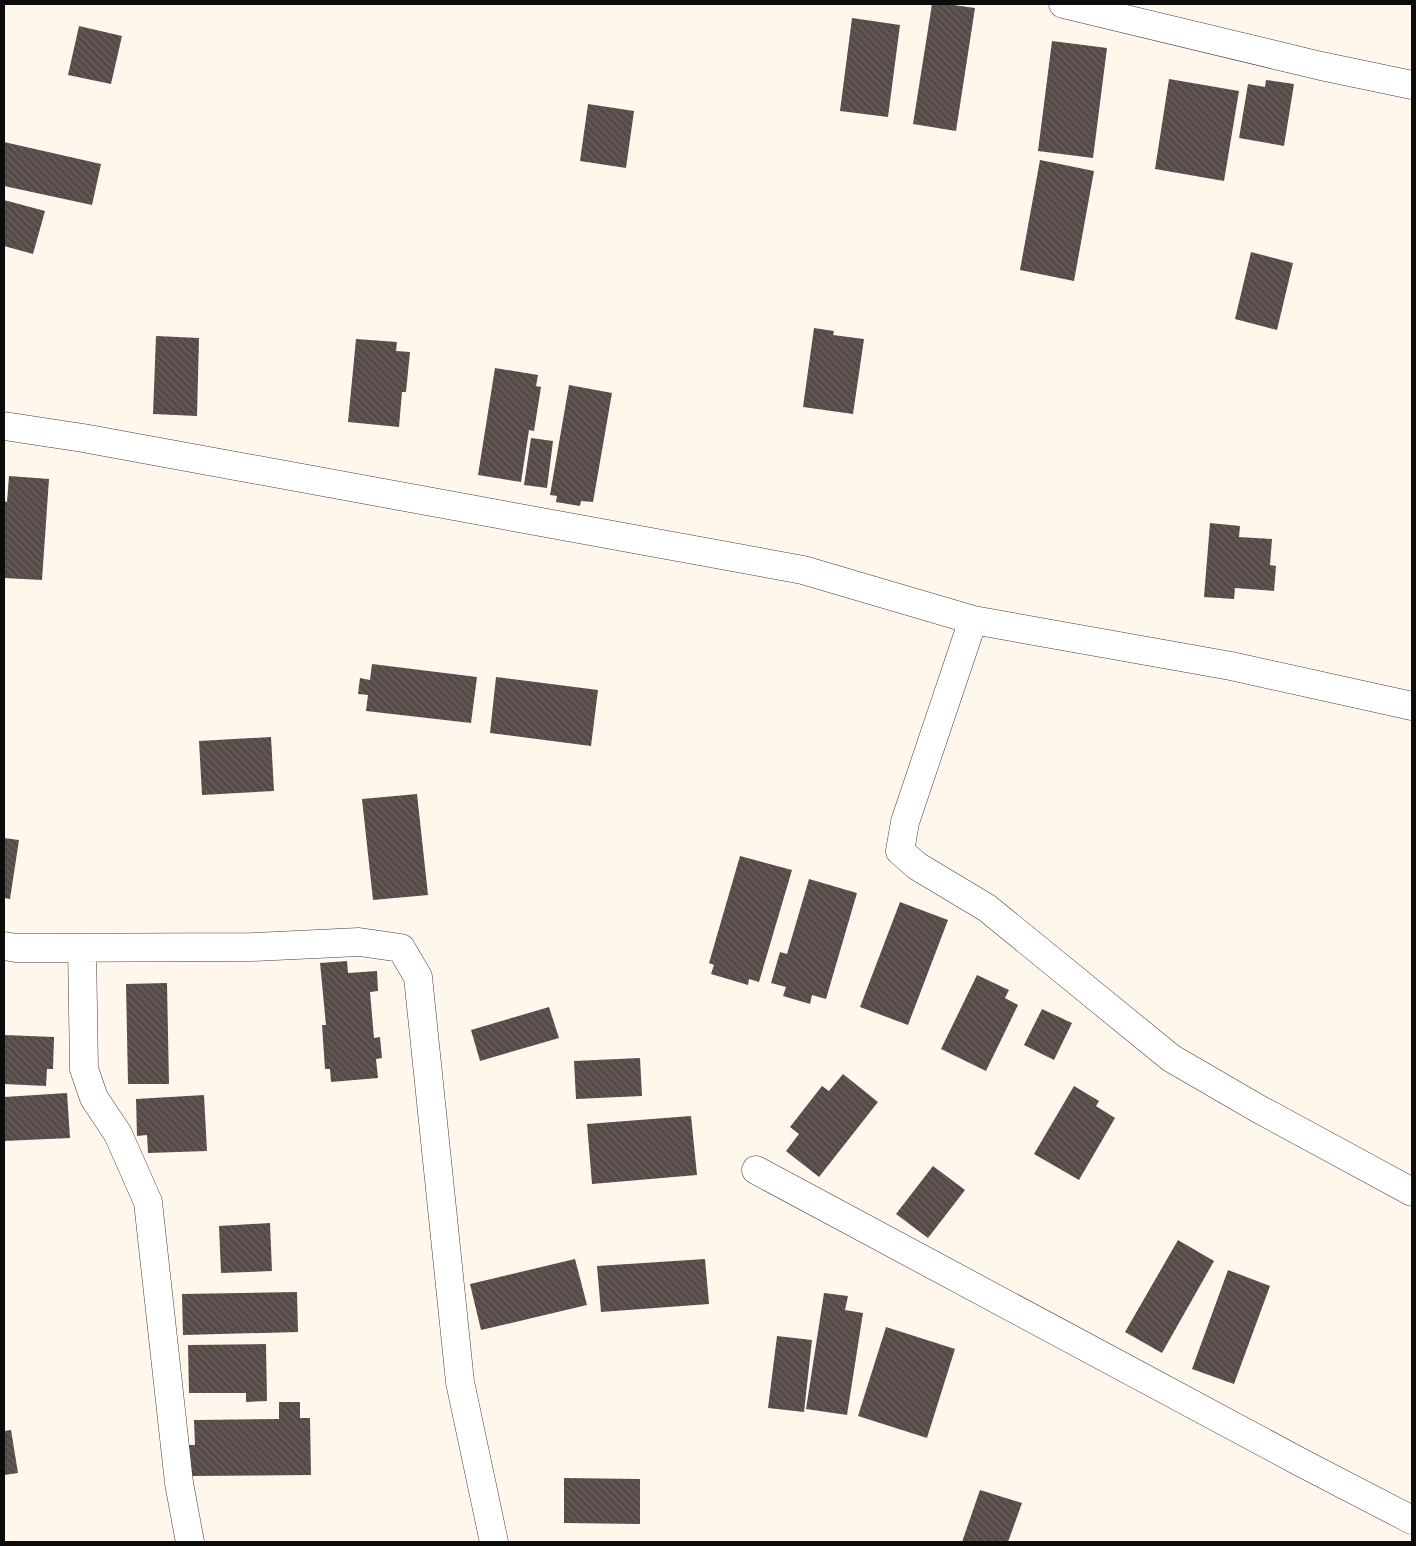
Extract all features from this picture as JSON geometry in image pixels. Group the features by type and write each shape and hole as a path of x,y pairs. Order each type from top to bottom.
{"street":[{"path":"1063,4 1321,66 1412,84"},
{"path":"4,426 83,438 803,570 973,620 1231,666 1412,706"},
{"path":"973,620 905,822 900,851 917,866 987,908 1171,1058 1257,1108 1412,1192"},
{"path":"4,946 16,948 252,947 359,942 401,948 418,978 460,1382 494,1542"},
{"path":"82,948 84,1069 94,1098 118,1134 148,1202 179,1483 190,1542"},
{"path":"756,1170 1412,1520"}],"building":[{"path":"932,4 975,8 956,131 913,124"},
{"path":"852,18 900,25 888,117 840,111"},
{"path":"79,26 122,36 111,84 68,75"},
{"path":"1052,41 1107,48 1093,158 1038,151"},
{"path":"1169,79 1239,91 1224,181 1155,169"},
{"path":"1266,80 1294,84 1284,146 1239,138 1248,84 1265,87"},
{"path":"588,104 634,111 626,168 580,161"},
{"path":"4,142 101,164 92,205 4,186"},
{"path":"1040,160 1094,171 1074,281 1020,270"},
{"path":"4,200 45,211 33,254 4,246"},
{"path":"1251,252 1293,263 1277,330 1235,319"},
{"path":"814,328 834,331 833,335 864,339 853,414 803,407"},
{"path":"156,336 199,338 197,416 153,414"},
{"path":"356,339 397,342 396,351 410,352 406,392 402,392 399,427 348,422"},
{"path":"495,368 538,375 536,386 541,387 534,431 529,430 521,482 478,475"},
{"path":"569,385 612,393 593,502 581,501 580,506 556,502 557,496 550,495"},
{"path":"531,438 553,441 547,488 524,485"},
{"path":"9,476 49,479 42,580 4,578 4,501 7,502"},
{"path":"1210,523 1240,526 1239,537 1272,539 1270,565 1276,566 1274,591 1235,588 1234,599 1204,597"},
{"path":"372,664 477,677 471,723 366,711 368,695 358,694 360,678 370,680"},
{"path":"496,677 598,690 591,746 490,733"},
{"path":"271,737 274,791 202,795 199,741"},
{"path":"417,794 428,895 373,900 362,799"},
{"path":"4,838 19,840 10,899 4,898"},
{"path":"740,856 792,870 759,982 749,979 748,985 711,974 714,965 709,963"},
{"path":"809,879 857,893 826,999 812,995 810,1004 783,996 786,987 771,983 780,952 787,954"},
{"path":"900,902 948,920 908,1025 860,1007"},
{"path":"347,961 348,973 377,971 378,991 370,992 374,1038 380,1037 382,1058 376,1059 378,1078 331,1082 330,1069 325,1069 322,1025 326,1025 320,963"},
{"path":"977,975 1009,990 1005,998 1018,1005 986,1071 941,1049"},
{"path":"167,983 169,1084 128,1084 126,984"},
{"path":"549,1007 559,1038 480,1061 471,1030"},
{"path":"1042,1009 1072,1023 1054,1060 1024,1045"},
{"path":"4,1035 54,1037 53,1069 47,1069 46,1086 4,1084"},
{"path":"640,1058 642,1096 576,1099 574,1061"},
{"path":"843,1074 878,1102 819,1177 786,1151 799,1134 790,1127 822,1086 829,1091"},
{"path":"1074,1086 1099,1101 1096,1106 1115,1118 1079,1180 1034,1154"},
{"path":"67,1093 70,1138 4,1141 4,1097"},
{"path":"204,1095 207,1151 148,1153 147,1135 137,1136 136,1099"},
{"path":"691,1116 697,1175 592,1184 587,1124"},
{"path":"933,1166 965,1190 928,1238 896,1214"},
{"path":"270,1223 272,1271 221,1273 219,1226"},
{"path":"1178,1240 1214,1261 1162,1353 1125,1332"},
{"path":"575,1259 587,1305 481,1330 470,1284"},
{"path":"705,1259 709,1304 601,1312 597,1266"},
{"path":"1228,1270 1270,1286 1234,1384 1192,1369"},
{"path":"297,1292 298,1332 183,1335 182,1294"},
{"path":"824,1293 848,1296 845,1310 863,1313 847,1415 806,1409"},
{"path":"886,1327 955,1349 927,1438 858,1416"},
{"path":"777,1336 812,1340 804,1412 768,1408"},
{"path":"266,1344 267,1401 246,1402 246,1393 189,1393 188,1345"},
{"path":"279,1402 300,1402 300,1418 310,1418 311,1475 189,1476 188,1445 195,1445 194,1420 279,1419"},
{"path":"11,1430 18,1473 4,1475 4,1431"},
{"path":"564,1478 640,1479 640,1524 564,1523"},
{"path":"980,1490 1022,1503 1008,1542 962,1542"}]}
